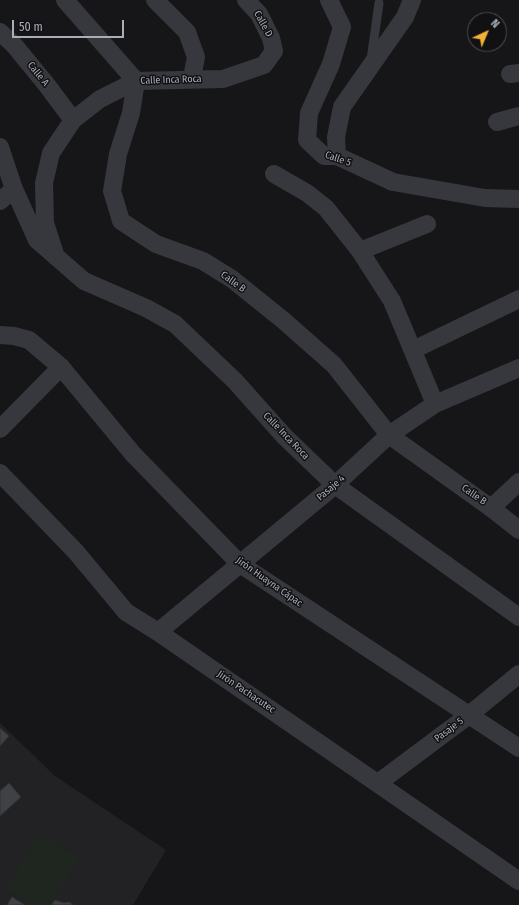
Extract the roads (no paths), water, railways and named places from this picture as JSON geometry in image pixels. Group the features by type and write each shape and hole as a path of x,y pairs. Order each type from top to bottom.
{"street":[{"path":"65,0 136,81"},
{"path":"155,0 187,32 196,57 192,78"},
{"name":"Calle D","path":"246,0 259,14 271,38 274,51"},
{"name":"Calle 5","path":"328,0 342,27 331,64 309,113 307,140 324,156 337,156 394,182 485,198 519,199"},
{"path":"337,156 336,137 342,107 405,17 412,0"},
{"name":"Calle A","path":"0,32 14,45 74,120"},
{"name":"Calle Inca Roca","path":"56,258 45,222 44,183 51,153 74,120 100,99 136,81 192,78 223,79 264,65 274,51"},
{"name":"Calle B","path":"136,81 131,113 118,154 112,191 121,221 156,244 203,261 232,279 334,365 389,435 492,508 519,530"},
{"path":"497,122 519,116"},
{"name":"Calle Inca Roca","path":"0,147 14,189 37,240 56,258 84,281 146,308 175,324 235,381 284,436 335,485 519,617"},
{"path":"274,174 307,193 326,208 360,251 392,301 435,404"},
{"path":"0,202 14,189"},
{"path":"360,251 427,224"},
{"path":"412,350 519,299"},
{"name":"Jirón Huayna Cápac","path":"0,335 14,336 29,340 61,366 133,454 240,564 519,748"},
{"path":"0,429 61,366"},
{"name":"Pasaje 4","path":"158,632 335,485 389,435 435,404 519,368"},
{"name":"Jirón Pachacutec","path":"0,473 76,552 126,612 158,632 519,881"},
{"path":"492,508 519,482"},
{"name":"Pasaje 5","path":"378,783 469,715 519,674"}],"lane":[{"path":"370,66 379,3"}]}
